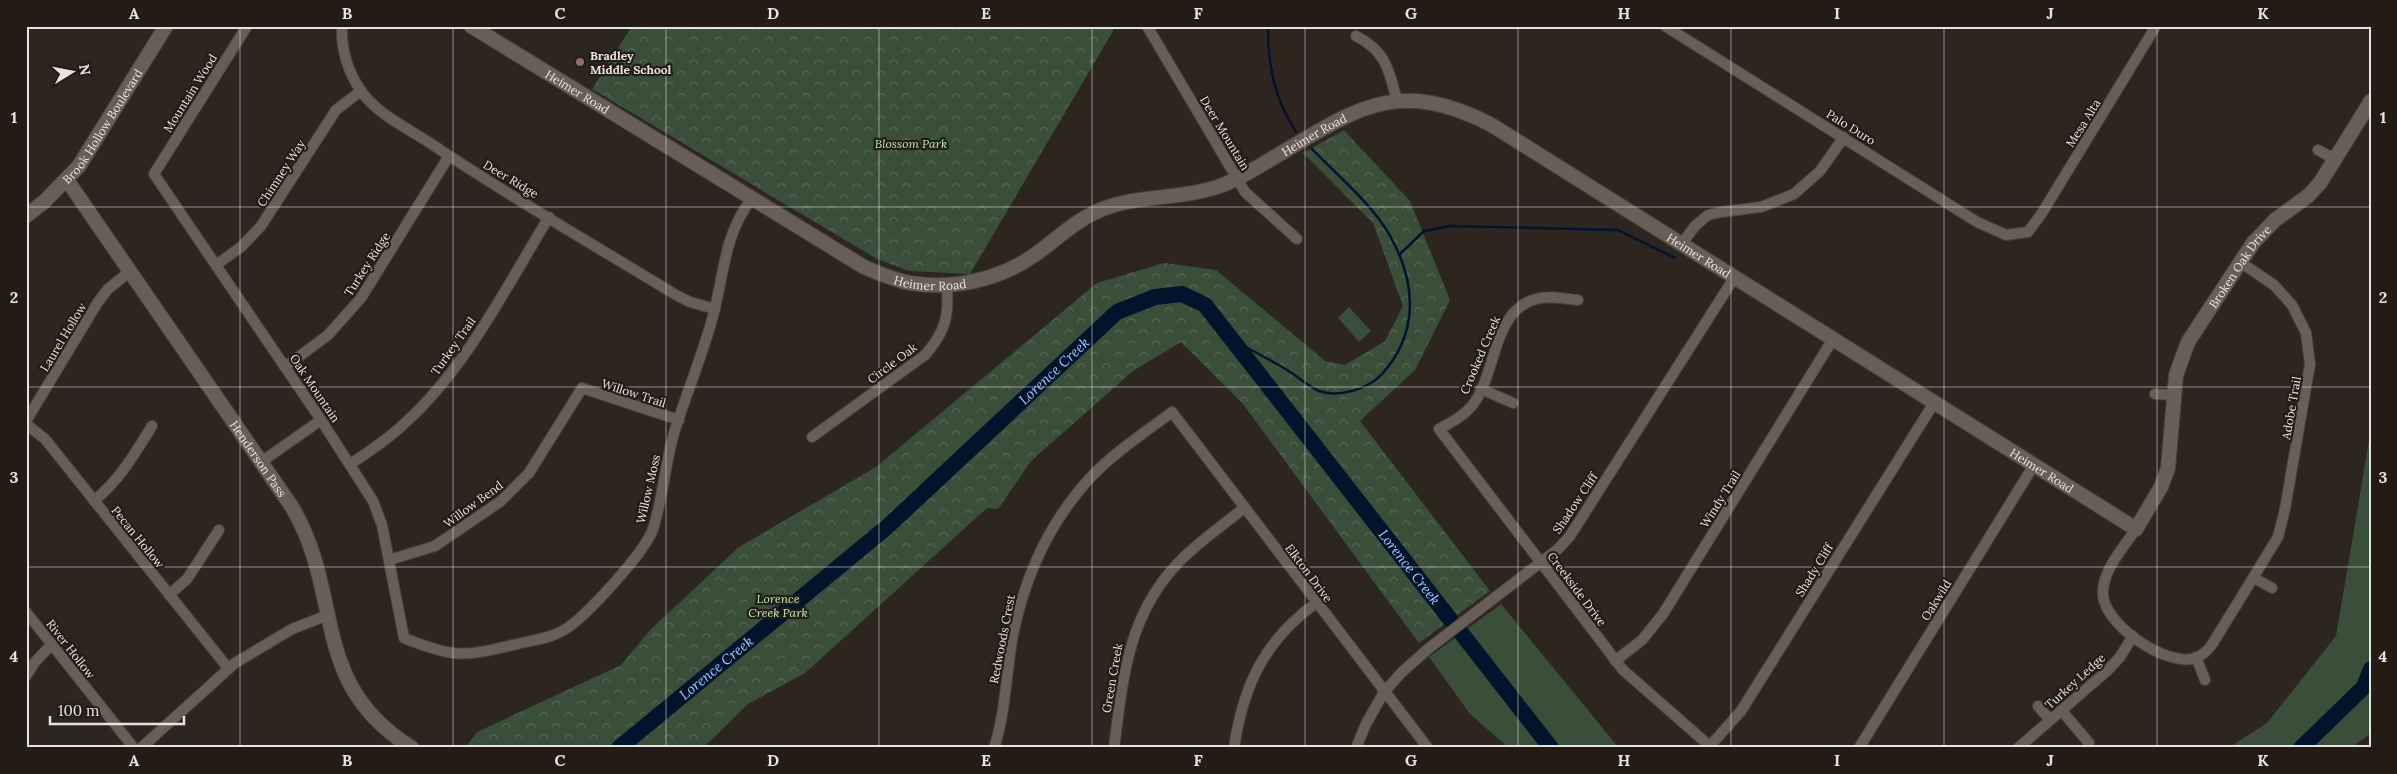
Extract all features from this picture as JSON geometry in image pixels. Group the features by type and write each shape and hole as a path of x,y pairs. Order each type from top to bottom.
{"street":[{"name":"Brook Hollow Boulevard","path":"26,216 67,180 92,148 166,26"},
{"name":"Mountain Wood","path":"154,174 247,26"},
{"name":"Deer Ridge","path":"342,26 342,42 347,63 361,91 380,110 448,156 676,295 690,302 715,309"},
{"name":"Heimer Road","path":"471,26 864,267 910,283 947,285 986,279 1022,263 1074,224 1098,211 1128,201 1201,192 1238,179 1354,111 1368,106 1397,101 1438,104 1469,114 1490,124 2136,529"},
{"name":"Deer Mountain","path":"1146,26 1238,179 1251,197 1297,239"},
{"name":"Palo Duro","path":"1665,26 1844,136 1990,229 2006,235 2028,232"},
{"name":"Mesa Alta","path":"2028,232 2053,198 2156,26"},
{"path":"1356,36 1376,48 1385,61 1397,101"},
{"name":"Chimney Way","path":"216,265 241,247 262,226 336,110 361,91"},
{"name":"Broken Oak Drive","path":"2133,636 2110,616 2104,605 2102,592 2109,569 2161,488 2168,468 2173,395 2178,365 2188,342 2240,262 2267,228 2308,196 2320,183 2371,102"},
{"path":"1681,245 1695,226 1708,215 1761,207 1794,194 1820,172 1844,136"},
{"path":"2318,150 2335,159"},
{"name":"Turkey Ridge","path":"285,367 328,335 361,298 448,156"},
{"name":"Oak Mountain","path":"154,174 321,420 377,510 404,638"},
{"name":"Henderson Pass","path":"67,180 292,508 308,539 342,668 357,698 387,731 412,748"},
{"name":"Willow Moss","path":"404,638 441,652 460,655 475,654 550,637 564,630 582,616 640,553 649,538 678,420 715,309 732,232 740,214 752,198"},
{"name":"Turkey Trail","path":"350,464 405,424 433,394 468,349 549,217"},
{"name":"Adobe Trail","path":"2196,658 2213,643 2272,549 2282,523 2308,384 2310,359 2306,332 2292,305 2274,286 2240,262"},
{"name":"Laurel Hollow","path":"26,423 98,302 108,289 129,272"},
{"name":"Shadow Cliff","path":"1356,748 1366,724 1384,692 1428,649 1558,549 1575,529 1734,278"},
{"name":"Circle Oak","path":"812,437 925,355 945,327 949,306 947,285"},
{"name":"Crooked Creek","path":"1439,429 1461,417 1471,407 1481,389 1505,325 1518,308 1537,298 1578,300"},
{"name":"Windy Trail","path":"1615,661 1642,640 1663,614 1833,340"},
{"name":"Willow Trail","path":"582,388 678,420"},
{"name":"Willow Bend","path":"389,560 435,546 501,501 529,473 541,457 582,388"},
{"path":"1481,389 1513,403"},
{"path":"2155,394 2173,395"},
{"name":"Shady Cliff","path":"1711,747 1741,711 1934,403"},
{"name":"Elkton Drive","path":"1172,412 1316,604 1428,748"},
{"name":"Redwoods Crest","path":"994,748 1023,591 1044,543 1063,512 1092,476 1124,447 1172,412"},
{"path":"261,462 321,420"},
{"name":"Pecan Hollow","path":"26,423 45,439 228,668"},
{"path":"94,500 113,484 124,471 152,426"},
{"name":"Creekside Drive","path":"1439,429 1615,661 1711,747"},
{"name":"Oakwild","path":"1858,748 2034,466"},
{"name":"Green Creek","path":"1114,748 1128,654 1143,613 1158,588 1181,559 1244,508"},
{"path":"169,595 186,579 219,530"},
{"path":"2254,578 2272,588"},
{"path":"1234,748 1241,708 1254,674 1273,643 1296,619 1316,604"},
{"name":"River Hollow","path":"26,612 134,748"},
{"path":"140,748 228,668 248,654 292,630 328,615"},
{"path":"2133,636 2159,653 2175,658 2196,658 2205,680"},
{"name":"Turkey Ledge","path":"2018,748 2107,671 2120,657 2133,636"},
{"path":"26,676 35,662 52,644"},
{"name":"Turkey Ledge","path":"2038,706 2050,720"},
{"path":"2062,710 2089,743"}],"green space":[{"name":"Blossom Park","path":"632,26 1116,26 970,274 909,271 877,259 592,89"},
{"name":"Lorence Creek Park","path":"1344,130 1410,201 1450,300 1415,370 1360,421 1490,591 1419,643 1243,404 1181,342 1133,371 1031,461 998,509 987,508 805,673 748,704 703,748 465,748 477,732 621,665 650,630 739,547 876,467 1097,283 1164,263 1216,270 1325,361 1345,365 1385,341 1403,306 1373,223 1303,153"},
{"path":"1349,307 1371,331 1359,342 1338,318"},
{"path":"2371,429 2371,733 2351,748 2228,748 2267,723 2336,636"},
{"path":"1501,604 1619,748 1509,748 1470,714 1429,657"}],"waterway":[{"path":"1268,26 1269,55 1277,94 1296,132"},
{"path":"1231,339 1291,372 1315,389 1327,393 1344,393 1369,384 1382,374 1394,358 1403,341 1408,324 1409,288 1398,252 1389,234 1373,211 1312,149"},
{"path":"1399,255 1424,231 1450,226 1618,230 1675,258"},
{"name":"Lorence Creek","path":"619,748 887,527 1117,312 1155,297 1182,294 1205,305 1450,619"},
{"name":"Lorence Creek","path":"1462,634 1551,748"},
{"name":"Lorence Creek","path":"2301,748 2364,687 2371,669"}],"place":[{"name":"Bradley Middle School","path":"580,62"}]}
